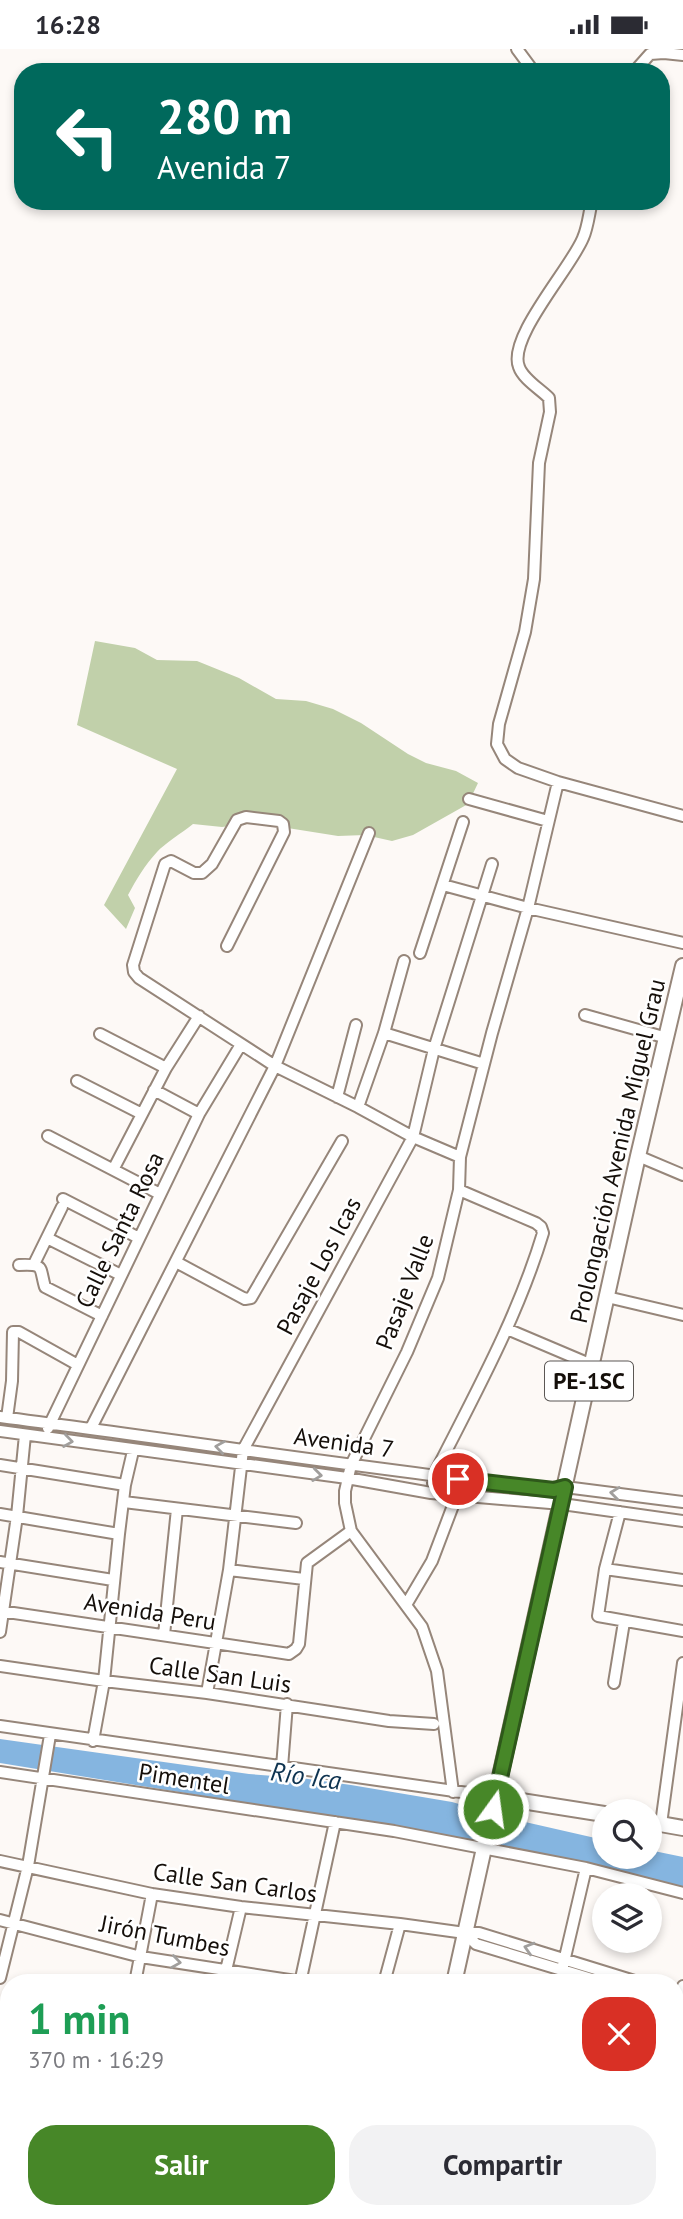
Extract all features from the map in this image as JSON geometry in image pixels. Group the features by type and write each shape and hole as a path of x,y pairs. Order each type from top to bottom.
{"main road":[{"name":"Prolongación Avenida Miguel Grau","path":"456,1974 638,1156 683,966"},
{"path":"495,1803 592,1813"},
{"path":"662,1824 683,1828"}],"street":[{"path":"642,63 650,54 683,55"},
{"path":"590,210 584,237 531,321 520,342 517,355 518,367 549,398 550,412 539,463 534,579 525,632 499,724 497,744 505,759 517,768 683,816"},
{"name":"Pasaje Valle","path":"453,1792 437,1671 422,1627 351,1531 345,1503 347,1478 407,1352 438,1278 459,1190 460,1157 528,908 558,782"},
{"path":"469,799 548,821"},
{"path":"227,946 284,832 283,824 279,821 246,817 237,820 212,864 202,873 194,873 171,861 164,867 133,965 134,972 240,1046 275,1066 413,1137 460,1157"},
{"path":"420,953 463,822"},
{"path":"91,1428 275,1066 369,833"},
{"name":"Pasaje Los Icas","path":"207,1693 229,1570 243,1450 413,1137 435,1049 492,864"},
{"path":"443,885 528,908 683,943"},
{"path":"359,1107 404,961"},
{"path":"114,1168 166,1068 199,1016"},
{"path":"585,1016 667,1038"},
{"path":"337,1097 356,1025"},
{"path":"384,1033 484,1063"},
{"path":"100,1034 166,1068"},
{"name":"Calle Santa Rosa","path":"45,1437 199,1114 240,1046"},
{"path":"77,1081 142,1114"},
{"path":"154,1090 199,1114"},
{"path":"48,1136 160,1194"},
{"path":"176,1262 245,1299 251,1299 342,1141"},
{"path":"638,1156 683,1175"},
{"path":"430,1493 434,1477 508,1329 529,1278 543,1230 536,1223 459,1190"},
{"path":"34,1264 62,1203 139,1238"},
{"path":"47,1238 121,1275"},
{"path":"19,1265 34,1264 43,1270 43,1282 47,1289 102,1316"},
{"path":"607,1297 683,1315"},
{"path":"508,1329 592,1365"},
{"path":"4,1418 12,1381 13,1332 19,1332 78,1364"},
{"name":"Avenida 7","path":"4,1418 434,1477 554,1490 565,1487 683,1502"},
{"name":"Avenida 7","path":"0,1431 347,1478 430,1493 562,1504 683,1521"},
{"path":"0,1632 5,1562 17,1516 25,1435"},
{"path":"93,1741 104,1681 125,1485 133,1451"},
{"path":"0,1465 125,1485"},
{"path":"406,1605 432,1561 457,1495"},
{"path":"124,1502 296,1523"},
{"path":"164,1635 177,1509"},
{"path":"620,1512 605,1569 598,1616 683,1632"},
{"path":"0,1514 119,1534"},
{"path":"229,1570 304,1579 305,1569 311,1559 351,1531"},
{"path":"5,1562 113,1580"},
{"path":"605,1569 683,1580"},
{"name":"Avenida Peru","path":"2,1612 285,1654 293,1652 299,1644 304,1579"},
{"path":"614,1683 624,1622"},
{"path":"661,1799 679,1717 683,1663"},
{"name":"Calle San Luis","path":"0,1665 389,1721 435,1724"},
{"path":"282,1767 287,1705"},
{"path":"0,1726 49,1738 93,1741 453,1792 495,1803"},
{"path":"1,1974 28,1866 49,1738"},
{"path":"669,1770 683,1772"},
{"name":"Pimentel","path":"0,1772 42,1776 485,1846 683,1893"},
{"path":"305,1974 335,1822"},
{"name":"Calle San Carlos","path":"0,1861 152,1893 241,1907 479,1933 563,1965"},
{"path":"561,1974 586,1868"},
{"path":"137,1974 152,1893"},
{"path":"226,1974 241,1907"},
{"name":"Jirón Tumbes","path":"0,1920 141,1957 252,1974"},
{"path":"386,1974 400,1924"},
{"path":"563,1965 584,1974"},
{"path":"563,1965 602,1974"}],"green space":[{"path":"95,641 135,648 157,660 197,661 239,678 276,699 306,701 333,709 361,723 408,754 426,763 456,771 478,783 468,804 413,835 392,841 365,835 338,836 256,823 222,827 193,824 160,849 141,873 128,895 135,908 126,929 104,905 177,769 77,725"}],"water":[{"name":"Río Ica","path":"0,1739 249,1774 301,1778 452,1802 592,1837 592,1865 474,1840 0,1763"},
{"name":"Río Ica","path":"662,1853 683,1857 683,1887 610,1869 662,1869"}],"route":[{"path":"458,1479 554,1490 565,1487 493,1809"}]}
